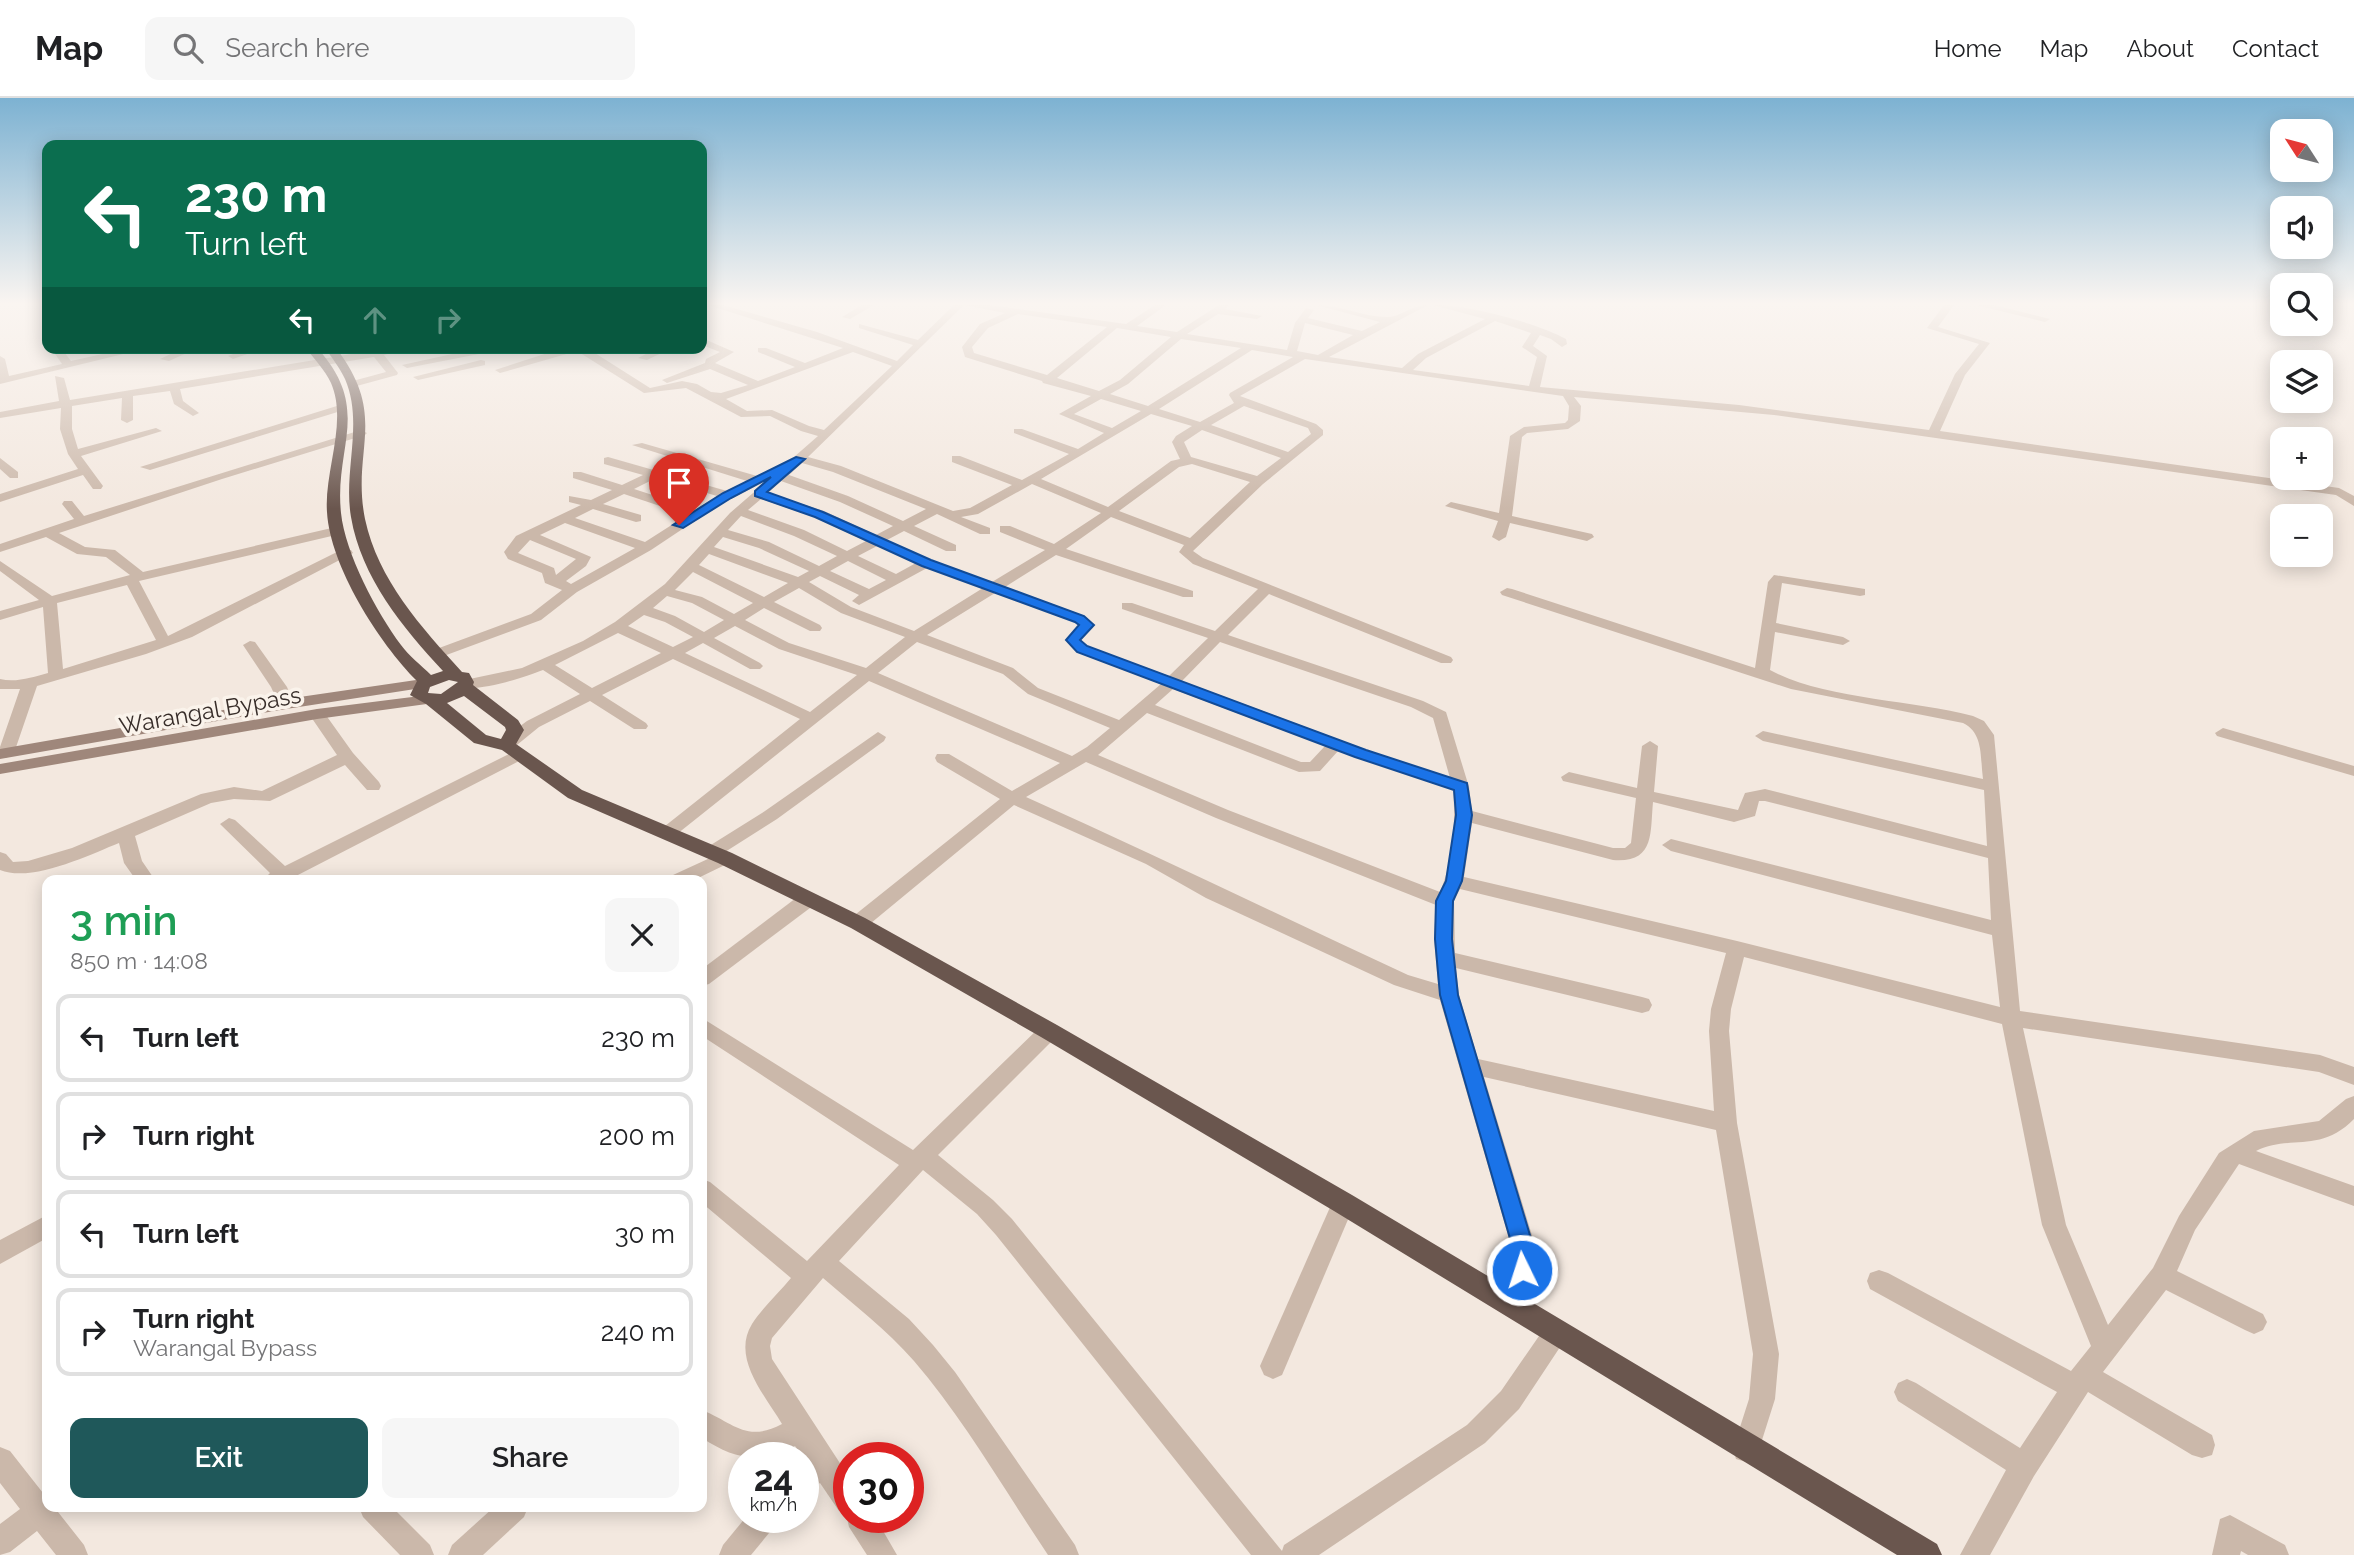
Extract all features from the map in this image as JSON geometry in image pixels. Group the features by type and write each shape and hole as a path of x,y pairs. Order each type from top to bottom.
{"highway":[{"path":"335,373 340,390 341,439 334,469 336,531 372,608 396,649 428,691 484,742 512,749 575,794 718,855 858,923 1343,1203 1746,1449 1926,1555"},
{"path":"342,373 353,383 361,433 356,464 358,522 374,564 413,628 462,682 512,724 515,730 512,749"},
{"path":"428,691 453,695 462,682"}],"main road":[{"name":"Warangal Bypass","path":"2,759 286,704 428,691"},
{"name":"Warangal Bypass","path":"2,759 317,715 428,691"}],"street":[{"path":"1,384 59,373"},
{"path":"1,384 59,378 67,373"},
{"path":"0,415 263,373"},
{"path":"353,383 393,373"},
{"path":"415,375 422,373"},
{"path":"617,373 643,389 653,391 683,383 746,415 772,413 809,431 826,434"},
{"path":"643,389 688,373"},
{"path":"729,373 757,385"},
{"path":"715,397 732,394 788,373"},
{"path":"436,654 536,617 572,589 646,547 727,495 758,487 781,476 891,373"},
{"path":"1022,373 1199,425 1291,457"},
{"path":"1047,381 1057,373"},
{"path":"1114,433 1065,414 1135,373"},
{"path":"952,515 974,511 1114,433 1150,411 1197,373"},
{"path":"1268,373 1238,392 1235,398 1317,430 1314,439 1259,481 1192,543 1186,552 1189,556 1267,589 1446,660"},
{"path":"1419,373 1534,389 1772,412 1933,433 2179,471 2339,492 2354,502"},
{"path":"1534,389 1538,373"},
{"path":"1933,433 1961,373"},
{"path":"59,378 68,413 66,429 74,454 97,485"},
{"path":"174,386 178,402 193,413"},
{"path":"1499,537 1505,518 1516,436 1524,430 1568,426 1574,421 1575,406 1566,392"},
{"path":"127,420 128,393"},
{"path":"1186,460 1178,442 1186,432 1243,402"},
{"path":"146,467 340,408"},
{"path":"74,454 156,431"},
{"path":"1018,431 1078,453"},
{"path":"3,543 47,532 361,433"},
{"path":"638,445 758,487 926,563 1086,622 1087,625 1073,640 1077,646 1336,744 1461,787"},
{"path":"462,682 507,678 545,665 642,609 691,566 723,533 758,487 800,459 837,468 985,531"},
{"path":"956,459 1026,481 1192,543"},
{"path":"666,834 917,635 1056,550 1175,464 1186,460 1259,481"},
{"path":"608,461 727,495"},
{"path":"0,462 14,475"},
{"path":"0,498 86,470"},
{"path":"577,475 667,503"},
{"path":"572,589 548,579 551,573 549,571 512,554 517,541 653,475"},
{"path":"781,476 844,499 951,548"},
{"path":"573,499 636,518"},
{"path":"68,504 81,520"},
{"path":"1451,506 1587,537"},
{"path":"286,875 512,749 533,723 703,638 766,604 799,582 936,509"},
{"path":"740,511 799,533 895,579"},
{"path":"564,518 646,547"},
{"path":"1004,529 1056,550 1188,594"},
{"path":"0,616 135,578 336,531"},
{"path":"47,532 78,550 110,553 135,578 165,643"},
{"path":"723,533 764,544 870,595"},
{"path":"530,535 584,557 581,563 555,583"},
{"path":"706,549 799,582 846,610 1008,671 1033,691 1120,726"},
{"path":"0,684 6,686 30,682 165,643 346,553"},
{"path":"846,610 926,563"},
{"path":"0,565 50,601 56,675"},
{"path":"691,566 815,628"},
{"path":"1767,677 1761,667 1775,582 1779,578 1860,592"},
{"path":"858,923 1012,799 1093,751 1172,682 1267,589"},
{"path":"664,591 689,597 784,646 869,675 1445,901"},
{"path":"1507,592 1767,677 1811,689 1943,713 1978,724 1986,735 1992,786 2001,930 2011,1018 2054,1225 2105,1348"},
{"path":"1127,606 1417,704 1440,715 1461,787 1464,815 1454,881 1445,901 1445,958 1449,995 1524,1254 1522,1270 1508,1303"},
{"path":"642,609 670,619 754,666"},
{"path":"616,626 812,719"},
{"path":"1767,626 1843,641"},
{"path":"250,645 279,687 286,704"},
{"path":"545,665 640,726"},
{"path":"2,759 30,682"},
{"path":"1144,706 1299,767 1314,767 1336,744"},
{"path":"317,715 347,757 373,786"},
{"path":"2222,733 2354,771"},
{"path":"1763,736 1992,786"},
{"path":"687,875 878,737"},
{"path":"1464,815 1625,855 1634,852 1640,845 1650,746"},
{"path":"0,858 3,864 12,868 45,864 222,794 264,797 347,757"},
{"path":"943,758 1012,799 1152,860 1213,893 1389,974 1449,995"},
{"path":"1569,777 1741,816 1749,812 1751,797 1765,796 1995,854"},
{"path":"229,824 278,875"},
{"path":"125,832 129,853 143,875"},
{"path":"1671,845 2001,930"},
{"path":"1454,881 1737,948 2011,1018 2320,1064 2354,1076"},
{"path":"707,975 807,900"},
{"path":"1737,948 1721,1009 1719,1031 1726,1123 1766,1354 1762,1399 1746,1449"},
{"path":"1445,958 1642,1005"},
{"path":"707,1029 919,1159 985,1207 1269,1555"},
{"path":"804,1442 800,1429 760,1363 757,1346 761,1332 919,1159 1049,1031"},
{"path":"1469,1065 1726,1123"},
{"path":"1974,1555 2024,1466 2080,1382 2161,1276 2187,1223 2227,1160 2254,1140 2323,1130 2336,1123 2354,1105"},
{"path":"2235,1153 2354,1196"},
{"path":"707,1193 900,1328 931,1363 1065,1555"},
{"path":"1273,1366 1343,1203"},
{"path":"0,1253 42,1229"},
{"path":"2161,1276 2254,1322"},
{"path":"1879,1281 2202,1445"},
{"path":"1294,1555 1476,1434 1510,1400 1557,1332"},
{"path":"1907,1392 2024,1466"},
{"path":"707,1426 728,1439 764,1446 800,1429"},
{"path":"0,1461 42,1507"},
{"path":"819,1475 833,1487"},
{"path":"0,1542 42,1509"},
{"path":"46,1512 74,1555"},
{"path":"378,1512 420,1555"},
{"path":"462,1555 509,1512"},
{"path":"2226,1555 2230,1529 2275,1555"},
{"path":"733,1555 751,1533"},
{"path":"869,1533 883,1555"}],"route":[{"path":"679,525 727,495 800,459 759,494 819,514 926,563 1080,619 1087,625 1073,643 1082,649 1361,754 1461,787 1464,815 1454,881 1445,901 1444,939 1449,995 1522,1242 1522,1270"}]}
